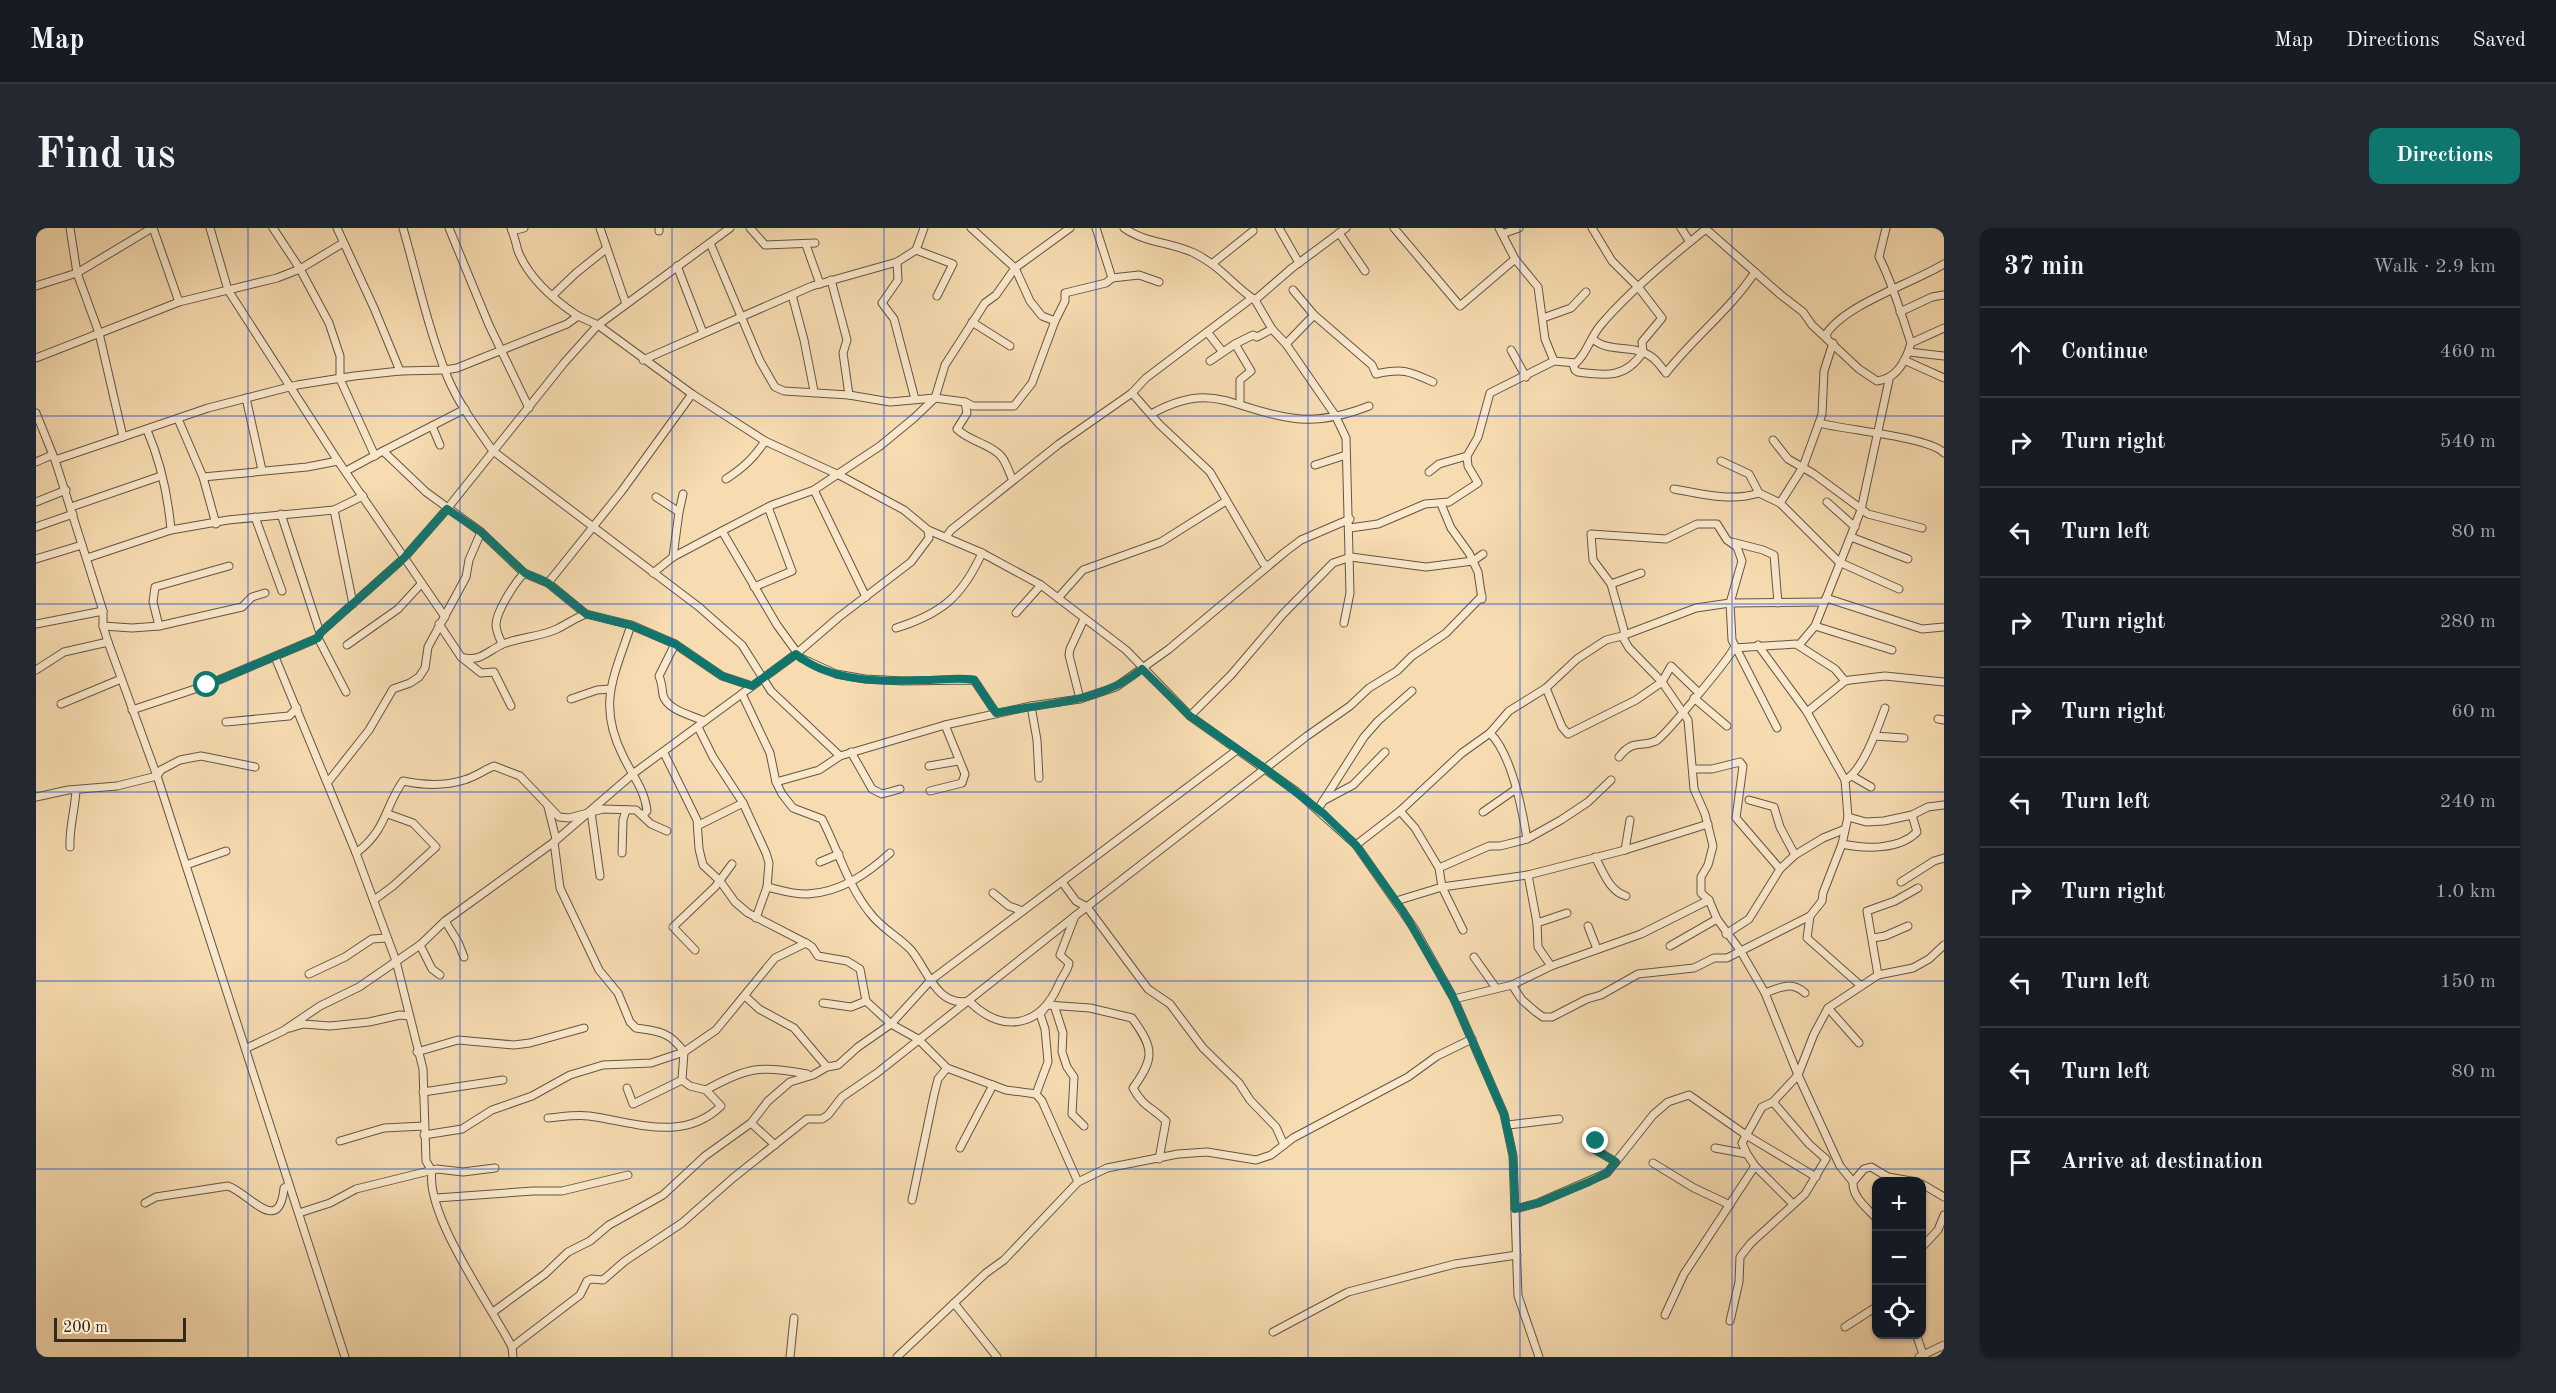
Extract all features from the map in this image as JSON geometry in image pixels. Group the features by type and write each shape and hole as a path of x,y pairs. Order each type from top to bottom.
{"street":[{"path":"70,228 77,273 99,333 123,437"},
{"path":"36,286 77,273 152,228 179,302"},
{"path":"210,228 228,290 338,460 445,617"},
{"path":"273,228 300,269 329,323 340,356 340,379 375,456"},
{"path":"337,228 400,371"},
{"path":"403,228 427,316 445,370 465,409 493,451 699,607 742,645 771,691 840,756"},
{"path":"449,228 529,408"},
{"path":"524,228 512,229 519,252 535,280 578,316 598,326 692,394 765,441 839,475 904,510 928,530 982,553 1041,585 1119,644 1190,716 1308,801 1356,845 1396,901 1454,999 1508,1125 1513,1156 1518,1296 1539,1357"},
{"path":"600,228 626,304"},
{"path":"132,710 207,685 241,669 275,657 319,635 404,558 447,509 564,363 598,326 730,228"},
{"path":"750,228 765,245 815,243"},
{"path":"643,360 820,284 849,274 866,273 897,262 916,250 924,228"},
{"path":"971,228 1015,268 1030,301 1042,316 1055,321"},
{"path":"653,573 673,557 768,507 814,490 880,446 935,398 945,364 972,322 1015,268 1070,228"},
{"path":"1096,228 1112,278"},
{"path":"1124,228 1137,238 1179,246 1213,263 1254,299 1272,329 1286,344 1335,415 1347,438 1351,557 1350,593 1344,623"},
{"path":"1279,228 1297,260"},
{"path":"1394,228 1421,264 1460,306 1515,259"},
{"path":"1519,228 1500,231 1515,259 1538,287 1545,339 1554,361"},
{"path":"1573,364 1576,372 1606,375 1621,372 1633,366 1643,352 1642,342 1662,318 1639,288 1612,261 1592,228"},
{"path":"1681,228 1690,242"},
{"path":"1799,645 1815,626 1855,527 1879,435 1889,380 1909,352 1911,343 1891,290 1888,275 1878,253 1886,228"},
{"path":"1350,528 1378,524 1425,504 1449,502 1478,483 1468,466 1467,456 1478,437 1482,415 1490,393 1554,361 1573,364 1584,356 1587,345 1599,327 1639,288 1707,229 1803,312 1812,325 1870,377 1877,381 1889,380"},
{"path":"946,537 951,530 1059,444 1132,393 1146,378 1254,299 1292,268 1297,260 1342,230 1365,271"},
{"path":"1213,263 1253,231"},
{"path":"36,358 179,302 300,269 343,243"},
{"path":"710,243 760,361 775,387 784,391 814,391 890,402 935,398 965,402 973,406 1014,406 1032,383 1055,321 1065,301 1065,293 1106,283 1112,278 1139,275 1159,282"},
{"path":"806,245 820,284"},
{"path":"552,296 606,249"},
{"path":"916,250 953,264 937,296"},
{"path":"897,262 898,280 882,303 894,319 915,399"},
{"path":"1830,340 1825,336 1838,321 1891,290 1944,264"},
{"path":"677,266 703,333"},
{"path":"1593,339 1600,346 1643,352 1654,358 1666,373 1683,351 1734,302 1755,272"},
{"path":"831,280 847,340 843,353 849,395"},
{"path":"1293,290 1314,315 1372,365 1376,374 1394,369 1410,372 1433,382"},
{"path":"1543,318 1570,308 1586,292"},
{"path":"1900,312 1944,294"},
{"path":"792,295 814,391"},
{"path":"1286,344 1314,315"},
{"path":"36,462 147,430 178,418 290,387 400,371 445,370 502,351 567,324 578,316"},
{"path":"972,322 1010,346"},
{"path":"1911,343 1944,328"},
{"path":"1210,361 1235,344 1272,329"},
{"path":"1208,333 1222,351"},
{"path":"1780,503 1803,466 1822,414 1824,371 1830,340"},
{"path":"1235,344 1251,371 1240,380 1240,403"},
{"path":"1511,350 1526,377"},
{"path":"1909,352 1944,356"},
{"path":"1904,360 1944,378"},
{"path":"1132,393 1210,472 1263,563 1268,566"},
{"path":"548,583 628,483 692,394"},
{"path":"1151,414 1191,397 1240,403 1292,418 1346,415 1369,406"},
{"path":"246,398 262,470"},
{"path":"965,402 967,413 957,429 999,454 1006,462 1013,480"},
{"path":"346,471 465,409"},
{"path":"36,412 66,490 104,611 103,626 108,642 157,776 236,1021 247,1048 345,1357"},
{"path":"178,418 203,477 216,524"},
{"path":"1819,423 1922,442 1942,448"},
{"path":"432,426 440,445"},
{"path":"147,430 160,461 161,476 168,497 171,530"},
{"path":"726,479 750,462 765,441"},
{"path":"1773,441 1788,459 1803,466 1861,510 1880,518 1922,528"},
{"path":"383,451 447,509 481,532 525,573 548,583 586,614 630,625 675,644 722,676 752,686"},
{"path":"1314,465 1346,455"},
{"path":"1429,472 1439,464 1467,456"},
{"path":"203,477 308,467 338,460"},
{"path":"1721,461 1749,474 1759,493 1780,503 1839,562 1899,590"},
{"path":"36,527 161,476"},
{"path":"1674,489 1722,497 1749,496 1759,493"},
{"path":"36,502 66,490"},
{"path":"814,490 866,597"},
{"path":"673,557 683,494"},
{"path":"87,558 171,530 255,517 334,510 363,496"},
{"path":"656,497 679,512"},
{"path":"1058,598 1083,570 1161,542 1226,501"},
{"path":"1827,502 1855,527"},
{"path":"512,1347 580,1295 587,1281 603,1280 625,1261 682,1223 807,1119 822,1119 828,1115 842,1097 877,1074 1075,916 1350,706 1369,688 1397,671 1412,656 1446,633 1482,598 1478,572 1451,528 1441,504"},
{"path":"754,587 792,572 768,507"},
{"path":"334,510 353,604"},
{"path":"281,514 319,635 346,692"},
{"path":"255,517 282,591"},
{"path":"776,782 819,771 840,756 851,752 945,725 1031,706 1080,699 1116,687 1142,669 1301,540 1350,519"},
{"path":"1777,728 1734,648 1730,627 1730,603 1742,561 1737,548 1727,540 1717,524 1697,524 1666,539 1591,534 1593,560 1611,584 1623,635 1629,648 1662,682 1688,720 1694,789 1708,824 1713,846 1708,865 1701,877 1701,893 1709,900 1726,934 1740,950 1765,993 1798,1075 1840,1166 1853,1182"},
{"path":"283,1031 320,1006 359,987 420,945 445,921 555,841 634,773 796,654 911,562 929,538 928,530"},
{"path":"722,531 796,654 836,674 865,679 974,680 996,713"},
{"path":"328,782 369,730 393,689 419,677 424,668 428,647 466,577 469,560 481,532"},
{"path":"1851,537 1908,559"},
{"path":"1727,540 1774,555 1778,603"},
{"path":"36,559 82,545"},
{"path":"896,628 914,622 944,606 959,593 971,576 982,553"},
{"path":"1190,716 1231,675 1327,567 1351,557 1426,567 1473,561 1483,554"},
{"path":"159,626 153,602 155,587 229,566"},
{"path":"502,644 496,625 498,618 508,596 525,573"},
{"path":"1611,584 1641,573"},
{"path":"347,645 398,609 422,584"},
{"path":"1016,613 1041,585"},
{"path":"103,626 132,628 159,626 242,607 252,597 265,593"},
{"path":"1356,845 1400,811 1462,753 1490,733 1509,711 1546,688 1577,659 1606,640 1696,608 1730,603 1825,600 1922,629 1944,627"},
{"path":"36,624 104,611"},
{"path":"461,657 471,660 487,655 502,644 558,629 570,620 586,614"},
{"path":"1080,699 1069,655 1084,619"},
{"path":"439,624 461,657 481,673 494,672 511,706"},
{"path":"630,625 610,689 610,726 623,756 646,797 647,811 643,815"},
{"path":"1815,626 1892,650"},
{"path":"36,670 64,652 108,642"},
{"path":"675,644 659,676 663,685 663,696 672,707 704,720"},
{"path":"1734,648 1758,645 1799,645 1834,669 1845,681"},
{"path":"1758,645 1807,712 1848,778 1871,787"},
{"path":"1619,757 1627,747 1657,740 1718,673 1734,648"},
{"path":"275,657 312,750 328,782 396,961 423,1069 424,1135 426,1161 432,1171 430,1184 444,1225 512,1347 513,1357"},
{"path":"1546,688 1562,727 1568,734 1636,700 1662,682 1671,666 1727,726"},
{"path":"1807,712 1845,681 1885,676 1944,682"},
{"path":"61,704 121,679"},
{"path":"571,699 597,690 610,689"},
{"path":"1324,814 1321,803 1364,737 1378,721 1412,691"},
{"path":"742,694 770,753 776,782 782,794 793,808 822,819 851,882 871,915 910,949 939,993 947,998 963,1002 969,1001"},
{"path":"1031,706 1037,740 1039,778"},
{"path":"226,722 289,716 297,708"},
{"path":"1512,985 1522,1000 1536,1012 1543,1017 1552,1017 1587,999 1602,995 1638,974 1694,968 1714,958 1727,958 1810,916 1822,902 1823,893 1842,844 1843,830 1848,817 1848,778 1874,736 1885,708"},
{"path":"930,791 962,783 965,774 945,725"},
{"path":"698,727 713,757 743,803 769,863 767,887 756,918"},
{"path":"1490,733 1499,741 1506,757 1527,839"},
{"path":"1874,736 1904,738"},
{"path":"493,1312 545,1274 568,1252 590,1241 609,1225 663,1195 705,1156 751,1123 768,1101 790,1082 838,1065 858,1047 891,1024 931,980 1237,750"},
{"path":"851,752 872,789 882,794 900,789"},
{"path":"1308,801 1321,803 1353,785 1385,752"},
{"path":"664,753 699,825 699,849 703,865 720,881 735,902 756,918 806,943 818,956 847,961 858,966 862,973 866,1001 891,1024 918,1039 947,1068 1006,1089 1036,1094 1042,1101 1078,1182"},
{"path":"36,797 117,786 157,776 162,769 180,760 201,756 255,767"},
{"path":"929,766 958,761"},
{"path":"1693,769 1712,769 1740,762 1743,766 1737,795 1736,818 1780,869"},
{"path":"356,853 369,843 388,814 395,792 403,781 417,784 451,783 465,780 494,766 519,776 559,817 569,818 603,809 636,810 651,824 667,831"},
{"path":"1439,868 1489,846 1500,846 1527,839 1588,802 1611,780"},
{"path":"1483,812 1516,789"},
{"path":"69,847 69,832 75,813 76,790"},
{"path":"1749,800 1774,807 1780,827 1795,855"},
{"path":"699,825 743,803"},
{"path":"1848,817 1866,822 1912,815 1928,807 1944,805"},
{"path":"548,807 555,841 560,888 599,970 618,993 630,1022 636,1028 660,1031 675,1039 684,1052 682,1080"},
{"path":"622,853 623,820 626,810"},
{"path":"1400,811 1409,819 1439,868 1442,887 1462,930"},
{"path":"591,812 600,876"},
{"path":"374,900 436,847 413,823 388,814"},
{"path":"1842,844 1873,848 1909,840 1917,832 1912,815"},
{"path":"1625,850 1630,820"},
{"path":"1396,901 1442,887 1528,875 1625,850 1708,824"},
{"path":"1726,934 1749,919 1780,869 1795,855 1823,838 1843,830"},
{"path":"186,865 225,851"},
{"path":"767,887 807,894 851,882 873,869 890,853"},
{"path":"820,862 839,854"},
{"path":"1595,857 1610,884 1626,897"},
{"path":"1901,882 1934,861 1944,858"},
{"path":"694,950 673,927 720,881 732,864"},
{"path":"1528,875 1537,923 1538,947 1551,966"},
{"path":"1062,882 1076,901 1087,907 1148,989 1170,1004 1203,1048 1239,1083 1250,1100 1276,1127 1284,1145"},
{"path":"1878,975 1867,911 1895,901 1918,888"},
{"path":"993,893 1009,906 1023,911"},
{"path":"1454,999 1512,985 1551,966 1641,934 1709,900"},
{"path":"1537,923 1567,913"},
{"path":"1036,1094 1048,1062 1045,1029 1040,1014 1051,1005 1068,968 1069,963 1060,955 1075,916"},
{"path":"1810,916 1808,938 1860,985"},
{"path":"1670,946 1717,919"},
{"path":"445,921 464,957"},
{"path":"1588,926 1597,949"},
{"path":"1873,938 1885,936 1908,926"},
{"path":"309,974 345,957 372,939 386,938"},
{"path":"424,1135 462,1129 492,1110 532,1096 570,1075 603,1065 651,1063 684,1052 716,1030 745,996 766,966 775,958 806,943"},
{"path":"420,945 432,969 440,975"},
{"path":"1793,1204 1755,1166 1742,1143 1762,1107 1773,1102 1798,1075 1814,1034 1828,1008 1878,975 1913,969 1929,959 1944,945"},
{"path":"1474,957 1496,988"},
{"path":"1765,993 1782,986 1798,987 1805,993"},
{"path":"745,996 759,1009 794,1028 827,1067"},
{"path":"823,1003 851,1007 866,1001"},
{"path":"969,1001 982,1014 1014,1023 1031,1017 1051,1005 1090,1008 1132,1018 1140,1029 1150,1056 1146,1070 1133,1088 1142,1104 1158,1113 1166,1121 1159,1158"},
{"path":"1051,1005 1063,1033 1062,1052 1067,1067 1074,1077 1072,1114 1084,1126"},
{"path":"1828,1008 1858,1042"},
{"path":"247,1048 303,1024 342,1025 409,1016"},
{"path":"417,1052 458,1041 514,1045 530,1043 584,1028"},
{"path":"897,1357 1004,1260 1078,1182 1107,1168 1159,1158 1207,1152 1256,1160 1271,1155 1293,1138 1408,1077 1437,1056 1472,1039"},
{"path":"706,1090 761,1067 813,1075"},
{"path":"912,1200 938,1079 947,1068"},
{"path":"423,1092 503,1080"},
{"path":"627,1088 633,1104 682,1080"},
{"path":"548,1118 590,1116 634,1125 671,1129 704,1120 721,1106 706,1090 690,1086 682,1080"},
{"path":"960,1148 993,1085"},
{"path":"1515,1209 1538,1203 1607,1173 1653,1114 1668,1102 1684,1095 1693,1096 1703,1106 1746,1136 1816,1177"},
{"path":"1773,1102 1826,1159"},
{"path":"1508,1125 1559,1119"},
{"path":"751,1123 775,1145"},
{"path":"340,1141 384,1128 424,1126"},
{"path":"1730,1321 1739,1282 1740,1257 1751,1243 1805,1194 1826,1159 1827,1135"},
{"path":"1596,1141 1593,1143 1594,1149 1616,1162"},
{"path":"1715,1148 1747,1154"},
{"path":"1653,1163 1694,1188 1730,1205"},
{"path":"1665,1315 1684,1274 1755,1166"},
{"path":"1872,1214 1852,1189 1853,1182 1867,1167 1888,1177"},
{"path":"299,1214 330,1203 356,1189 437,1169 463,1172 495,1168"},
{"path":"435,1198 562,1191 628,1175"},
{"path":"145,1203 156,1197 228,1186 270,1211 280,1207 284,1188 289,1185"},
{"path":"1926,1186 1944,1197"},
{"path":"1926,1243 1938,1230 1944,1215"},
{"path":"1272,1332 1348,1292 1455,1264 1517,1255"},
{"path":"954,1303 997,1357"},
{"path":"1845,1327 1872,1310"},
{"path":"790,1357 794,1318"},
{"path":"1917,1339 1922,1356 1944,1345"}],"route":[{"path":"207,685 318,638 320,633 404,558 447,509 481,532 525,573 548,583 586,614 630,625 675,644 722,676 752,686 796,654 836,674 865,679 974,680 996,713 1080,699 1101,693 1125,682 1142,669 1190,716 1266,769 1324,814 1356,845 1403,911 1454,999 1504,1114 1513,1156 1515,1209 1538,1203 1607,1173 1616,1162 1594,1149 1592,1146 1596,1141"}]}
